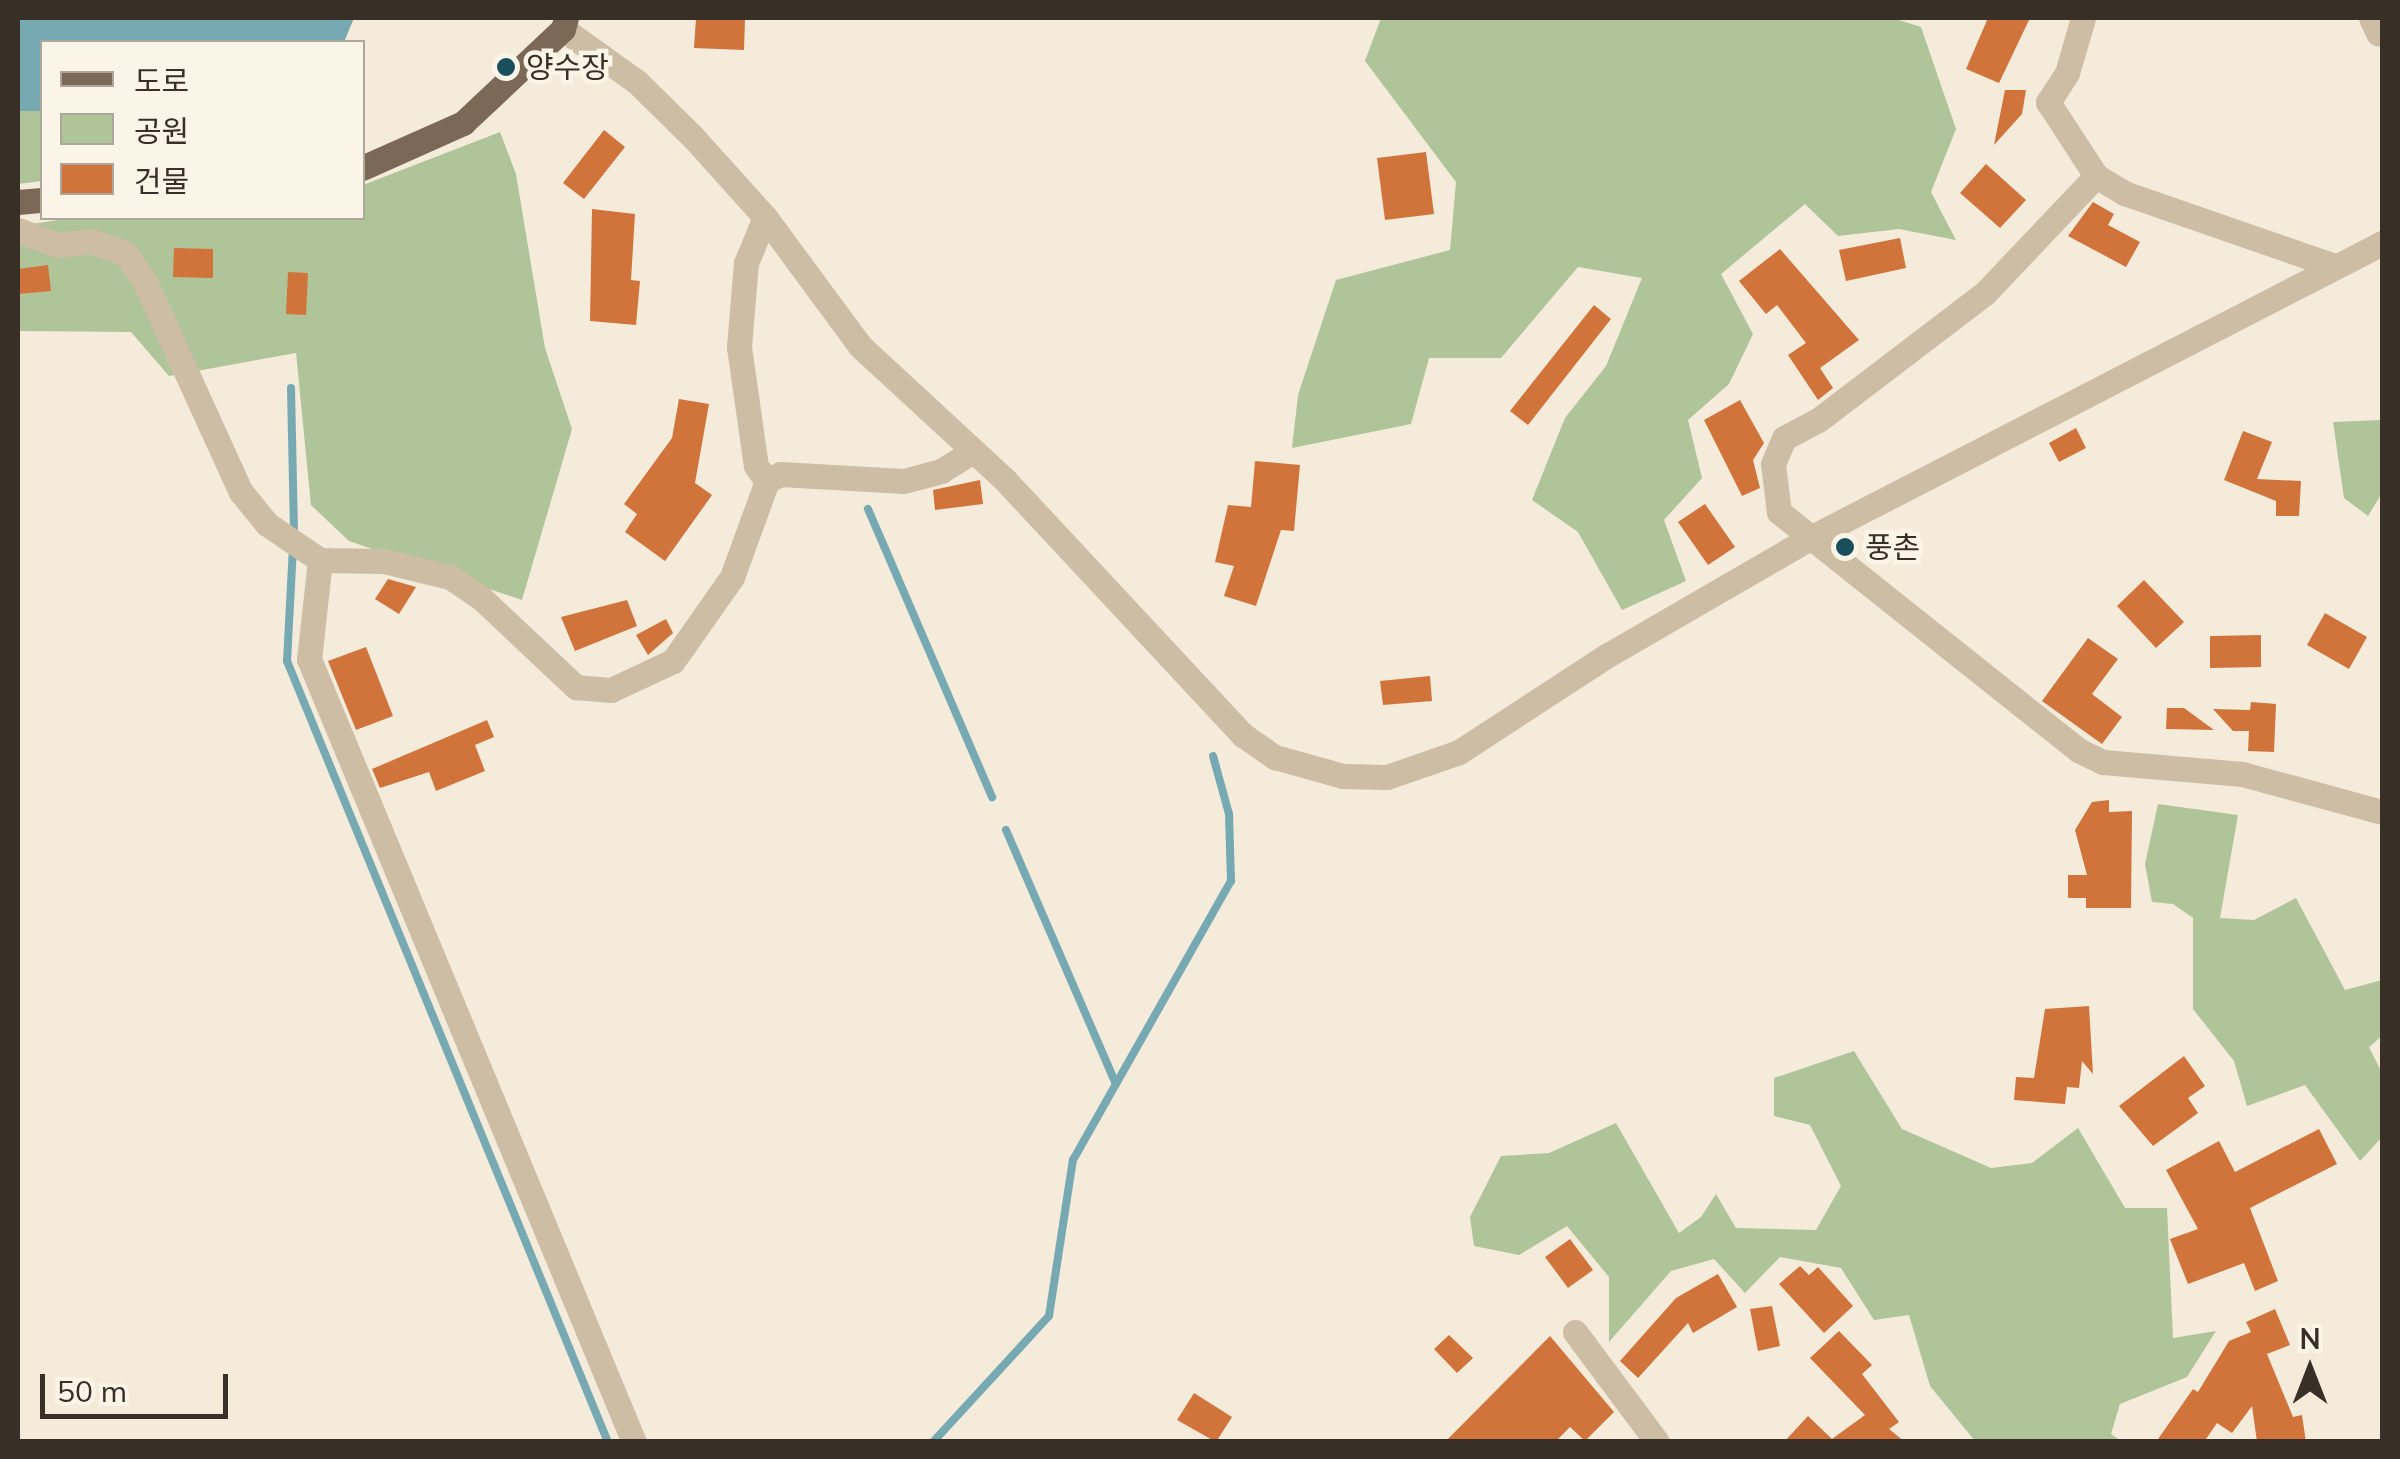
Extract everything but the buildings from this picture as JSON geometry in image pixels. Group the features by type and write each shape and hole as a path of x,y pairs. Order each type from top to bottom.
{"main road":[{"path":"365,167 464,123 564,23"}],"street":[{"path":"2083,18 2067,73 2048,102 2096,176 2124,193 2335,266"},
{"path":"564,23 637,82 764,217 860,346 973,452 1244,735 1287,762 1343,776 1386,776 1459,752 1608,655 1810,538 2382,243"},
{"path":"2096,176 1985,294 1818,420 1784,438 1774,464 1778,512 2078,750 2104,762 2242,774 2382,812"},
{"path":"764,217 746,262 739,347 756,466 767,482"},
{"path":"18,230 58,245 91,240 126,254 146,284 251,510 303,548 450,577 480,596 576,687 611,690 674,661 732,577 767,482 780,474 904,481 941,471 973,452"},
{"path":"303,548 309,659 634,1442"},
{"path":"1576,1332 1657,1442"}],"green space":[{"path":"1381,18 1893,18 1921,27 1956,129 1931,192 1956,240 1899,229 1838,236 1805,204 1721,274 1753,334 1729,384 1688,420 1702,478 1664,520 1686,581 1622,610 1578,532 1532,500 1565,418 1606,366 1642,278 1578,267 1501,358 1429,358 1411,424 1292,448 1298,395 1336,280 1450,250 1456,182 1365,61"},
{"path":"18,111 40,111 40,181 18,184"},
{"path":"500,132 516,174 545,348 572,429 522,600 349,541 311,505 296,353 169,376 131,332 18,331 18,226 58,220 365,220 365,184"},
{"path":"2382,420 2382,493 2368,516 2344,498 2333,422"},
{"path":"2158,804 2238,815 2220,918 2254,920 2296,898 2345,990 2382,980 2382,1036 2369,1047 2382,1073 2382,1137 2360,1161 2305,1085 2247,1106 2234,1061 2193,1009 2193,918 2173,904 2152,902 2145,864"},
{"path":"1854,1051 1902,1129 1991,1168 2032,1163 2078,1128 2125,1208 2167,1208 2173,1338 2216,1331 2187,1377 2120,1404 2111,1434 2121,1441 1975,1441 1930,1386 1909,1315 1874,1320 1841,1268 1780,1257 1745,1293 1714,1259 1671,1271 1609,1342 1609,1277 1567,1226 1519,1255 1474,1246 1470,1217 1501,1156 1549,1153 1616,1123 1679,1233 1701,1217 1716,1194 1736,1228 1816,1230 1841,1186 1810,1125 1774,1116 1774,1078"}],"water":[{"path":"18,18 354,18 345,40 40,40 40,111 18,111"}],"waterway":[{"path":"291,388 294,533"},
{"path":"868,509 992,797"},
{"path":"293,547 287,661 608,1442"},
{"path":"933,1442 1049,1316 1073,1160 1231,881 1229,814 1213,756"},
{"path":"1006,830 1115,1082"}],"place":[{"name":"양수장","path":"506,67"},
{"name":"풍촌","path":"1845,547"}]}
